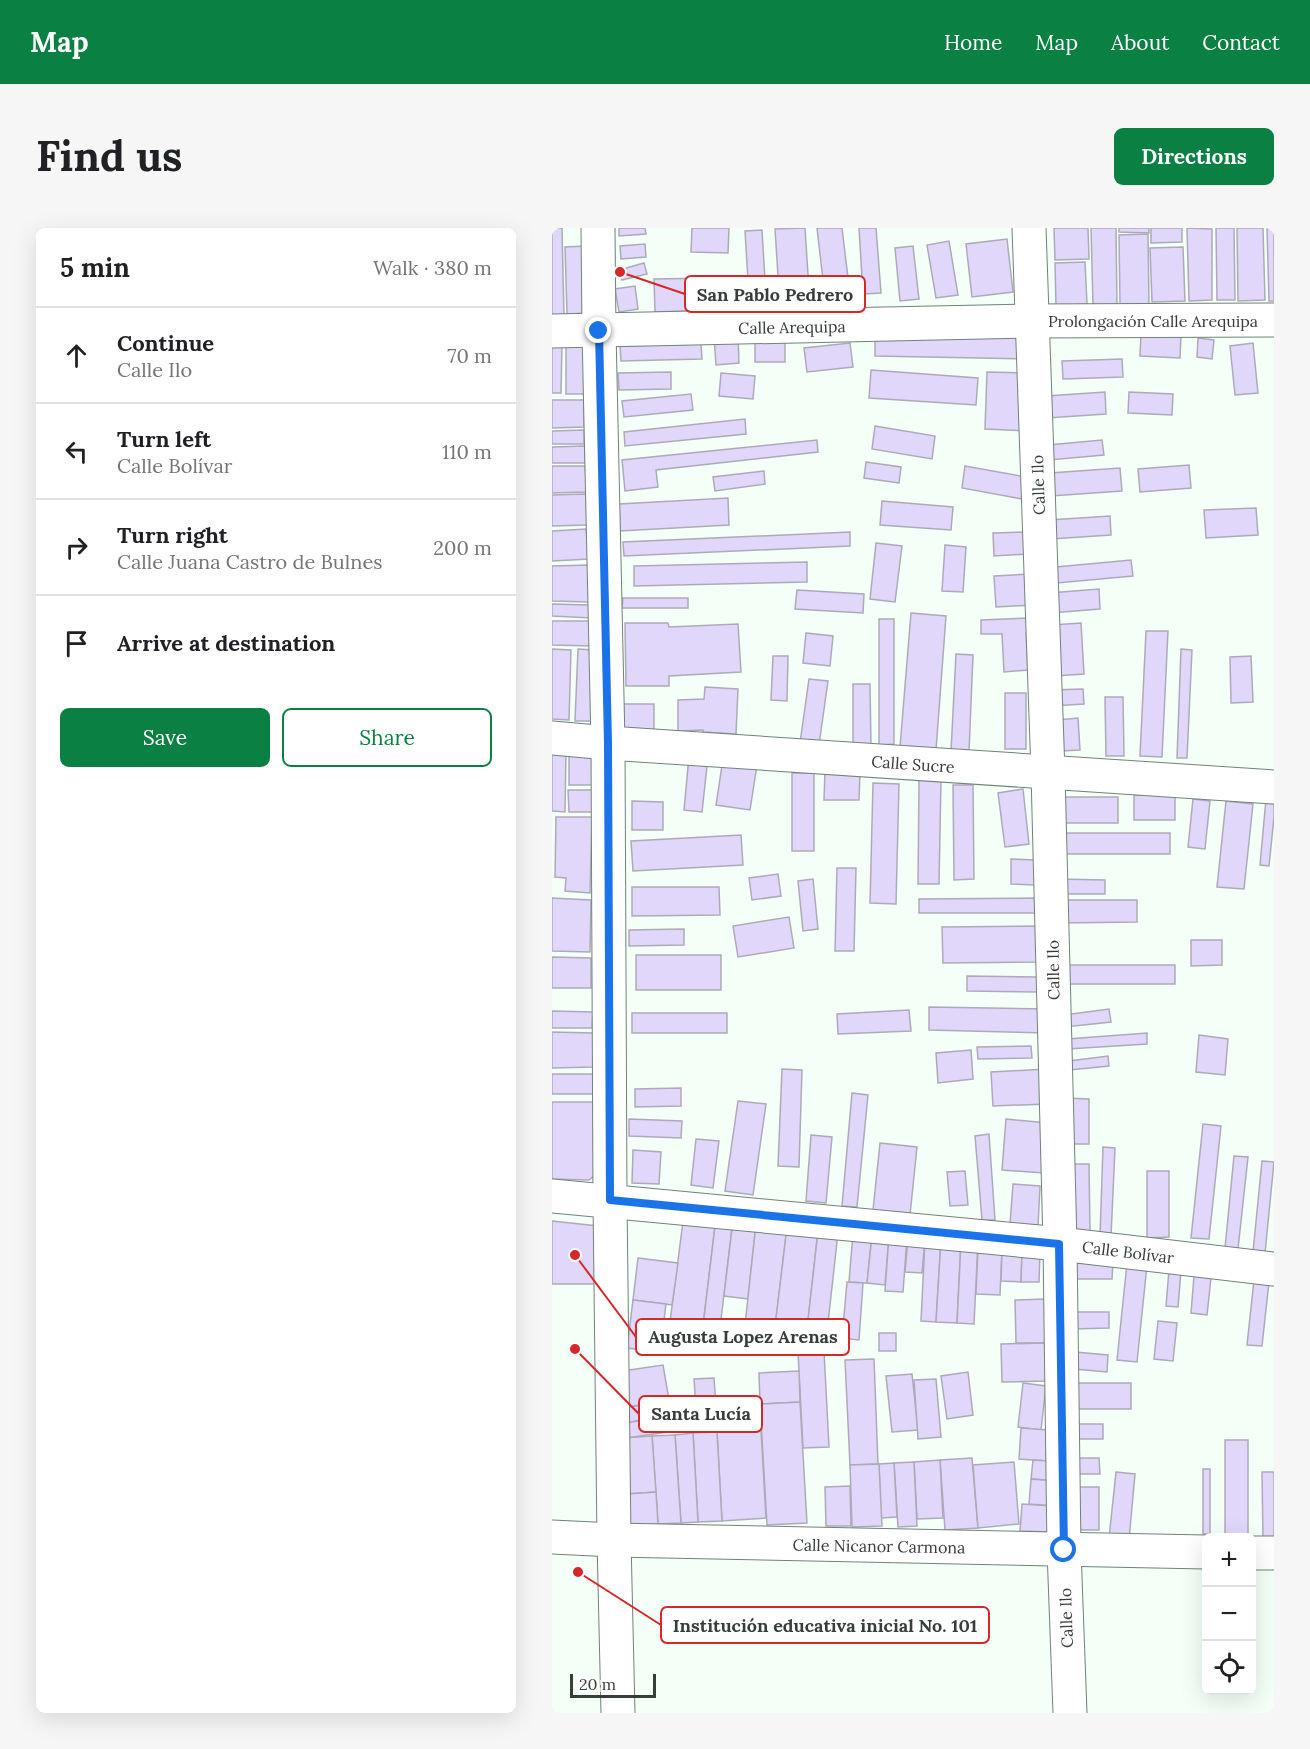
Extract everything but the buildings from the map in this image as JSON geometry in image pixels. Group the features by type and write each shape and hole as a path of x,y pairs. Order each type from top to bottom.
{"street":[{"path":"598,228 608,743 610,1200 618,1713"},
{"name":"Calle Ilo","path":"1029,228 1048,773 1064,1550 1070,1713"},
{"name":"Prolongación Calle Arequipa","path":"1032,321 1274,320"},
{"name":"Calle Arequipa","path":"552,331 1032,321"},
{"name":"Calle Sucre","path":"552,738 1274,787"},
{"name":"Calle Bolívar","path":"552,1196 1059,1244 1274,1269"},
{"name":"Calle Nicanor Carmona","path":"552,1537 1202,1552"},
{"path":"1256,1553 1274,1553"}],"place":[{"name":"San Pablo Pedrero","path":"620,272"},
{"name":"Augusta Lopez Arenas","path":"575,1255"},
{"name":"Santa Lucía","path":"575,1349"},
{"name":"Institución educativa inicial No. 101","path":"578,1572"}],"route":[{"path":"599,331 608,743 610,1200 1059,1244 1064,1550"}]}
